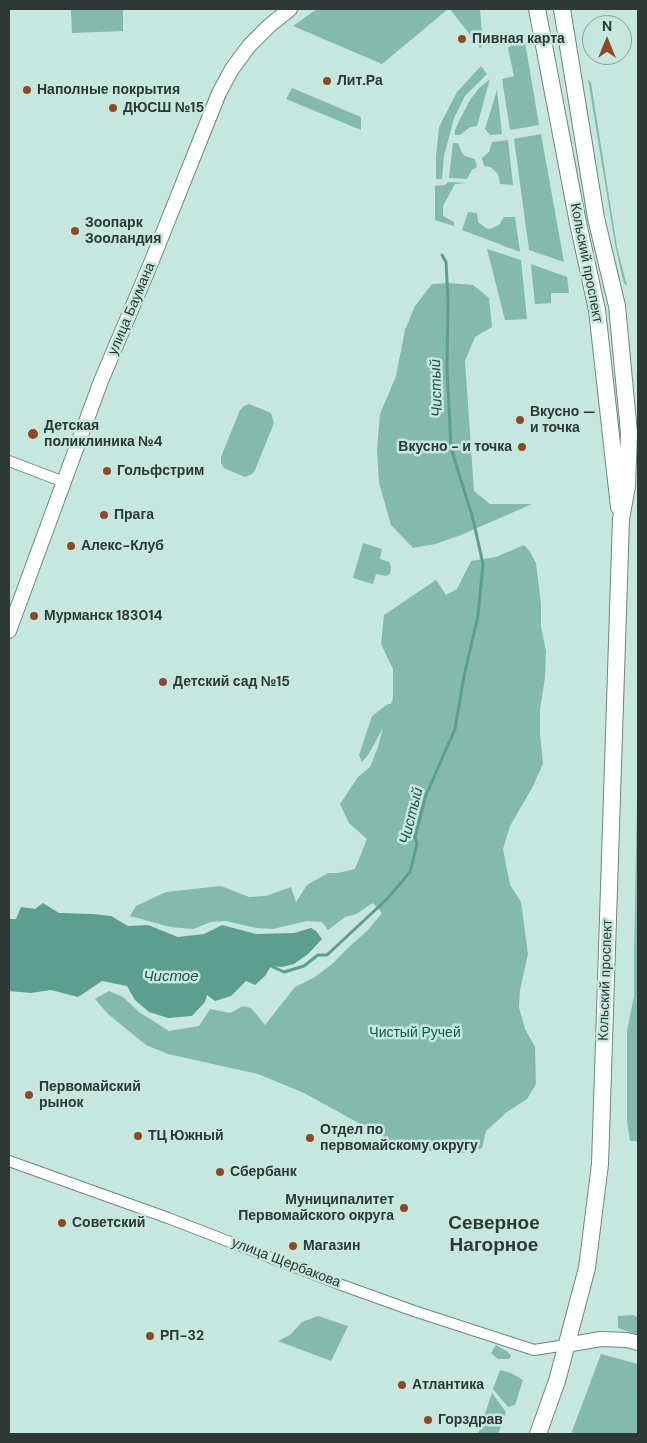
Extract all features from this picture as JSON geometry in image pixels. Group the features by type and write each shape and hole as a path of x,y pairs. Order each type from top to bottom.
{"main road":[{"name":"Кольский проспект","path":"538,9 578,223 598,310 621,519"},
{"name":"Кольский проспект","path":"538,1434 557,1381 587,1268 601,1160 621,519 627,486 629,433 617,306 596,218 562,9"},
{"path":"612,433 620,442 624,441 629,433"}],"street":[{"name":"улица Баумана","path":"9,631 101,381 151,263 219,93 232,69 249,46 268,26 290,9"},
{"path":"9,461 64,482"},
{"name":"улица Щербакова","path":"9,1161 168,1218 414,1311 534,1350 566,1345"},
{"path":"566,1345 601,1339 627,1340 638,1343"}],"green space":[{"path":"71,9 123,9 123,31 72,33"},
{"path":"317,9 448,9 382,64 293,26"},
{"path":"450,9 480,9 483,45 480,48"},
{"path":"524,36 539,125 510,130 502,79 514,76 508,48"},
{"path":"481,66 487,74 465,96 454,118 444,156 442,179 436,179 439,127 457,92"},
{"path":"490,79 477,126 470,127 460,135 455,135 455,130 470,100 479,88"},
{"path":"588,79 591,83 617,247 627,286 624,283 615,244"},
{"path":"292,88 361,117 361,130 286,99"},
{"path":"497,90 502,134 490,135 485,129"},
{"path":"541,134 564,262 529,250 514,139"},
{"path":"508,140 513,185 500,184 498,174 491,167 484,166 482,158 489,152 492,142"},
{"path":"453,143 458,143 465,156 475,159 477,167 472,170 467,179 449,178"},
{"path":"448,182 467,183 455,184 443,206 443,216 454,222 454,226 435,220 435,186 445,185"},
{"path":"468,212 477,213 478,222 490,229 499,225 504,217 515,217 520,252 462,230"},
{"path":"487,249 521,260 527,319 505,320"},
{"path":"531,264 567,277 569,293 551,293 551,303 535,304"},
{"path":"432,284 473,285 489,298 492,327 475,337 465,361 474,491 490,504 532,504 461,535 435,544 413,548 391,525 379,483 377,450 380,414 396,376 405,330 415,306"},
{"path":"249,404 271,413 274,423 255,470 252,474 245,477 224,468 221,463 221,457 240,410"},
{"path":"363,543 382,549 380,559 389,562 391,567 390,574 386,576 376,574 373,584 353,578"},
{"name":"Чистый Ручей","path":"524,545 536,563 541,604 541,627 546,651 545,678 540,709 543,764 532,788 510,826 503,849 510,885 521,902 528,954 520,990 519,1007 525,1029 535,1047 536,1084 527,1099 507,1112 486,1131 482,1148 460,1154 404,1148 304,1093 258,1074 168,1054 146,1045 108,1014 95,999 109,991 123,997 139,1012 169,1031 199,1026 210,1009 230,1013 243,1006 251,1008 265,1025 295,987 315,977 332,964 367,931 382,913 373,903 356,914 345,917 328,930 322,922 307,921 273,929 256,928 226,921 211,922 193,929 170,927 130,916 136,906 166,892 221,886 249,897 266,896 291,887 296,902 307,885 328,873 355,869 367,839 349,823 340,804 358,777 370,767 378,747 383,728 362,762 359,755 372,716 388,704 391,704 393,698 393,669 381,644 384,615 436,580 446,595 457,589 471,561 496,557"},
{"path":"638,746 638,1141 630,1141 627,1121 627,1031 634,996"},
{"path":"634,1315 638,1318 638,1335 618,1328 618,1316"},
{"path":"318,1316 348,1326 331,1361 278,1341 290,1335 302,1322"},
{"path":"496,1345 508,1352 511,1356 509,1359 498,1359 491,1353"},
{"path":"601,1354 638,1364 638,1434 571,1434"},
{"path":"500,1370 511,1373 523,1380 515,1405 508,1407 493,1389"},
{"path":"492,1393 506,1412 498,1434 478,1434"}],"water":[{"name":"Чистое","path":"43,903 59,913 111,916 128,926 148,925 178,937 204,934 222,925 256,934 294,933 311,928 322,939 308,954 294,964 282,967 271,966 265,976 255,985 246,981 231,996 215,1001 207,995 205,1002 192,1016 168,1018 149,1012 135,1000 127,986 102,981 78,997 51,990 31,993 9,991 9,919 16,919 21,907 35,909"}],"waterway":[{"name":"Чистый","path":"271,966 284,972 304,966 318,955 327,955 387,899 410,872 417,844 415,837 426,795 455,729 464,676 478,616 483,564 473,519 451,448 447,368 448,300 446,262 442,255"}],"place":[{"name":"Пивная карта","path":"462,39"},
{"name":"Лит.Ра","path":"327,81"},
{"name":"Наполные покрытия","path":"27,90"},
{"name":"ДЮСШ №15","path":"113,108"},
{"name":"Зоопарк Зооландия","path":"75,231"},
{"name":"Вкусно — и точка","path":"520,420"},
{"name":"Детская поликлиника №4","path":"33,434"},
{"name":"Вкусно - и точка","path":"522,447"},
{"name":"Гольфстрим","path":"107,471"},
{"name":"Прага","path":"104,515"},
{"name":"Алекс-Клуб","path":"71,546"},
{"name":"Мурманск 183014","path":"34,616"},
{"name":"Детский сад №15","path":"163,682"},
{"name":"Первомайский рынок","path":"29,1095"},
{"name":"ТЦ Южный","path":"138,1136"},
{"name":"Отдел по первомайскому округу","path":"310,1138"},
{"name":"Сбербанк","path":"220,1172"},
{"name":"Муниципалитет Первомайского округа","path":"404,1208"},
{"name":"Советский","path":"62,1223"},
{"name":"Магазин","path":"293,1246"},
{"name":"РП-32","path":"150,1336"},
{"name":"Атлантика","path":"402,1385"},
{"name":"Горздрав","path":"428,1420"}],"district":[{"name":"Северное Нагорное","path":"494,1235"}]}
